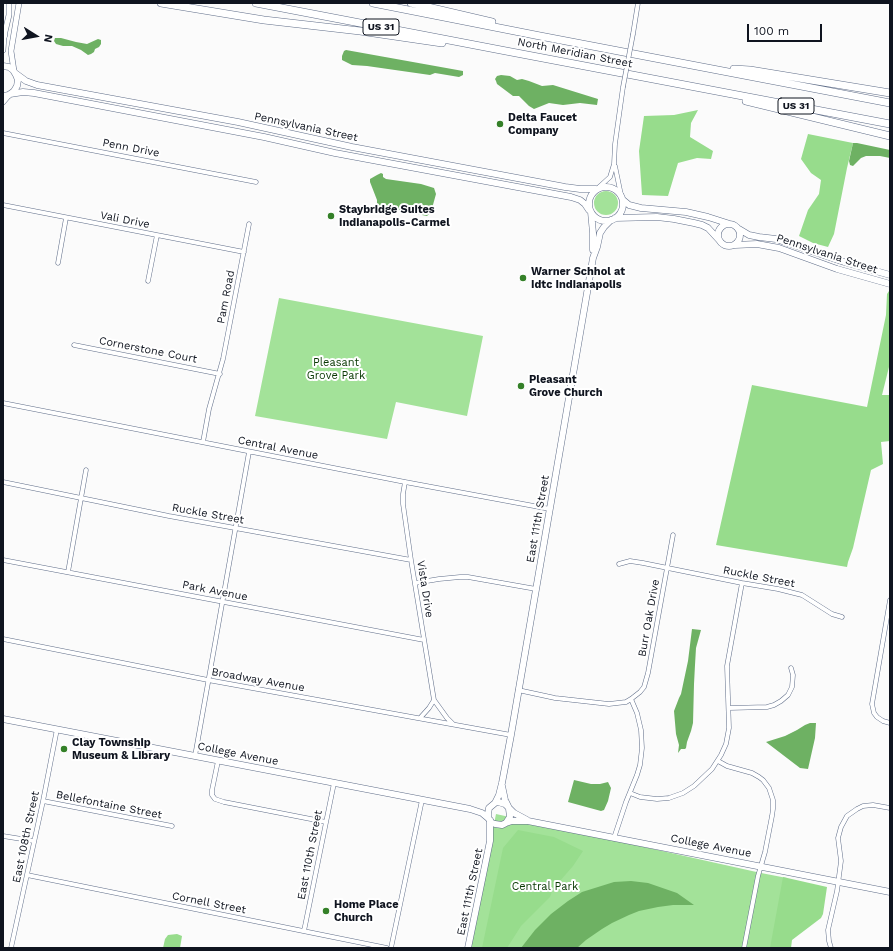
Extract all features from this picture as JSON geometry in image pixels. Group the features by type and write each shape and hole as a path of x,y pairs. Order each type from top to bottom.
{"highway":[{"path":"161,3 264,20 360,31 422,41 506,51"},
{"name":"North Meridian Street","path":"256,3 890,124"},
{"name":"North Meridian Street","path":"373,3 890,102"},
{"path":"411,3 481,19 540,36"},
{"path":"704,67 750,70 890,94"},
{"path":"702,88 761,105 890,136"}],"main road":[{"name":"Pennsylvania Street","path":"3,66 9,67 26,81 37,85 230,121 352,147 565,187 580,189 598,188"},
{"path":"7,95 15,89 17,83 15,72"},
{"name":"Pennsylvania Street","path":"7,95 23,92 41,94 264,137 335,153 571,198 580,200 590,211"},
{"path":"604,186 614,188 622,197 629,205 641,208 686,212 735,225 741,234 739,241 735,245 726,246 722,244 708,228 702,225 674,219 657,218 600,220 594,217 588,206 591,194 598,188 604,186"},
{"path":"613,219 619,215 622,210 622,197"},
{"name":"East 111th Street","path":"493,804 499,795 511,735 593,258 593,233 590,211"},
{"name":"East 111th Street","path":"593,258 600,233 613,219"},
{"path":"719,240 719,230 724,225 730,224"},
{"name":"Pennsylvania Street","path":"739,229 749,234 763,238 776,239 844,262 890,275"},
{"name":"Pennsylvania Street","path":"735,245 756,244 779,248 837,269 890,284"},
{"name":"College Avenue","path":"3,718 470,809 482,813 489,819"},
{"name":"East 111th Street","path":"502,783 504,795 509,808"},
{"path":"502,803 509,808 510,817 504,824 495,824 489,819 488,811 493,804 502,803"},
{"name":"College Avenue","path":"470,809 482,808 493,804"},
{"name":"College Avenue","path":"509,808 518,816 528,821"},
{"name":"East 111th Street","path":"468,948 490,841 489,819"},
{"name":"College Avenue","path":"504,824 512,821 528,821 890,892"},
{"name":"East 111th Street","path":"490,841 495,832 504,824"}],"street":[{"path":"3,50 9,3"},
{"path":"15,72 12,47 19,3"},
{"path":"598,188 610,176 614,164 623,87 638,3"},
{"path":"3,102 7,95"},
{"name":"Penn Drive","path":"3,133 256,182"},
{"path":"614,164 622,197"},
{"name":"Vali Drive","path":"3,205 244,252"},
{"path":"58,263 66,218"},
{"name":"Pam Road","path":"203,442 209,409 220,374 249,224"},
{"path":"148,281 157,235"},
{"name":"Cornerstone Court","path":"74,345 220,374"},
{"name":"Central Avenue","path":"3,403 550,510"},
{"path":"195,756 249,452"},
{"path":"68,572 86,470"},
{"name":"Ruckle Street","path":"3,482 235,528 411,560"},
{"name":"Vista Drive","path":"405,482 402,499 434,700 453,724"},
{"name":"Burr Oak Drive","path":"631,699 640,692 647,680 673,535"},
{"name":"Park Avenue","path":"3,560 424,640"},
{"name":"Ruckle Street","path":"619,564 630,561 778,589 802,596 832,614 842,616"},
{"path":"415,583 465,577 536,589"},
{"path":"630,793 640,797 657,799 676,796 694,786 712,769 718,761 726,744 729,728 727,666 742,583"},
{"path":"890,600 888,626 872,704 874,713 877,717 890,723"},
{"name":"Broadway Avenue","path":"3,639 208,680 511,735"},
{"path":"729,708 767,707 783,700 788,695 792,687 793,675 791,668"},
{"path":"518,690 559,699 609,704 620,703 631,699 642,730 640,765 614,838"},
{"path":"420,718 434,700"},
{"name":"East 108th Street","path":"11,948 57,729"},
{"path":"218,761 212,788 214,799 326,822"},
{"path":"718,761 727,766 756,775 763,780 770,791 773,800 773,810 765,852 758,876 744,948"},
{"name":"East 110th Street","path":"304,931 334,782"},
{"path":"391,948 422,800"},
{"name":"Bellefontaine Street","path":"43,801 172,826"},
{"path":"831,948 828,930 841,861 838,838 841,827 847,816 854,810 863,806 873,805 890,808"},
{"path":"3,836 34,842"},
{"name":"Cornell Street","path":"27,875 387,948"}],"green space":[{"path":"698,110 691,123 690,137 713,151 711,159 697,158 678,163 668,196 642,195 639,151 644,116 674,115"},
{"path":"808,134 853,143 834,234 828,247 813,243 799,236 808,210 819,194 821,180 811,173 801,159"},
{"path":"606,191 614,195 618,203 614,211 606,215 598,211 594,203 598,195"},
{"path":"889,291 890,363 882,395 890,395 890,441 881,442 883,464 871,470 853,548 847,567 716,545 752,385 867,407 886,315 887,294"},
{"name":"Pleasant Grove Park","path":"279,298 483,336 467,416 396,402 387,439 255,416"},
{"name":"Central Park","path":"496,814 787,878 774,948 469,948"},
{"path":"518,830 554,837 583,851 573,866 553,889 550,897 521,926 507,948 482,948 503,848"},
{"path":"783,877 827,887 823,914 821,918 792,940 791,948 770,948"},
{"path":"177,934 182,936 180,948 163,948 165,939 168,935"}],"shaded area":[{"path":"55,38 87,44 98,39 101,40 101,44 95,49 94,52 88,55 72,46 56,44 54,41"},
{"path":"346,50 463,71 463,75 459,77 435,73 430,75 352,65 342,60 344,51"},
{"path":"497,76 510,76 517,80 522,79 542,86 553,85 598,99 597,105 580,103 563,105 549,103 534,109 519,96 513,96 497,84 495,79"},
{"path":"853,143 890,150 890,158 866,156 861,158 853,166 850,165 849,161"},
{"path":"381,173 386,179 421,184 434,188 436,194 431,212 427,216 377,206 377,200 370,179"},
{"path":"692,629 701,630 696,648 693,723 686,748 681,749 678,753 679,745 676,734 674,711 681,694 688,661"},
{"path":"810,723 816,723 815,738 808,769 800,768 766,742 785,736"},
{"path":"574,780 591,784 608,782 611,788 604,810 601,811 568,802"},
{"path":"631,881 648,883 677,893 694,905 673,905 639,911 612,923 586,940 577,948 521,948 535,930 551,914 582,892 614,882"}],"place":[{"name":"Delta Faucet Company","path":"500,124"},
{"name":"Staybridge Suites Indianapolis-Carmel","path":"331,216"},
{"name":"Warner Schhol at Idtc Indianapolis","path":"523,278"},
{"name":"Pleasant Grove Church","path":"521,386"},
{"name":"Clay Township Museum & Library","path":"64,749"},
{"name":"Home Place Church","path":"326,911"}]}
